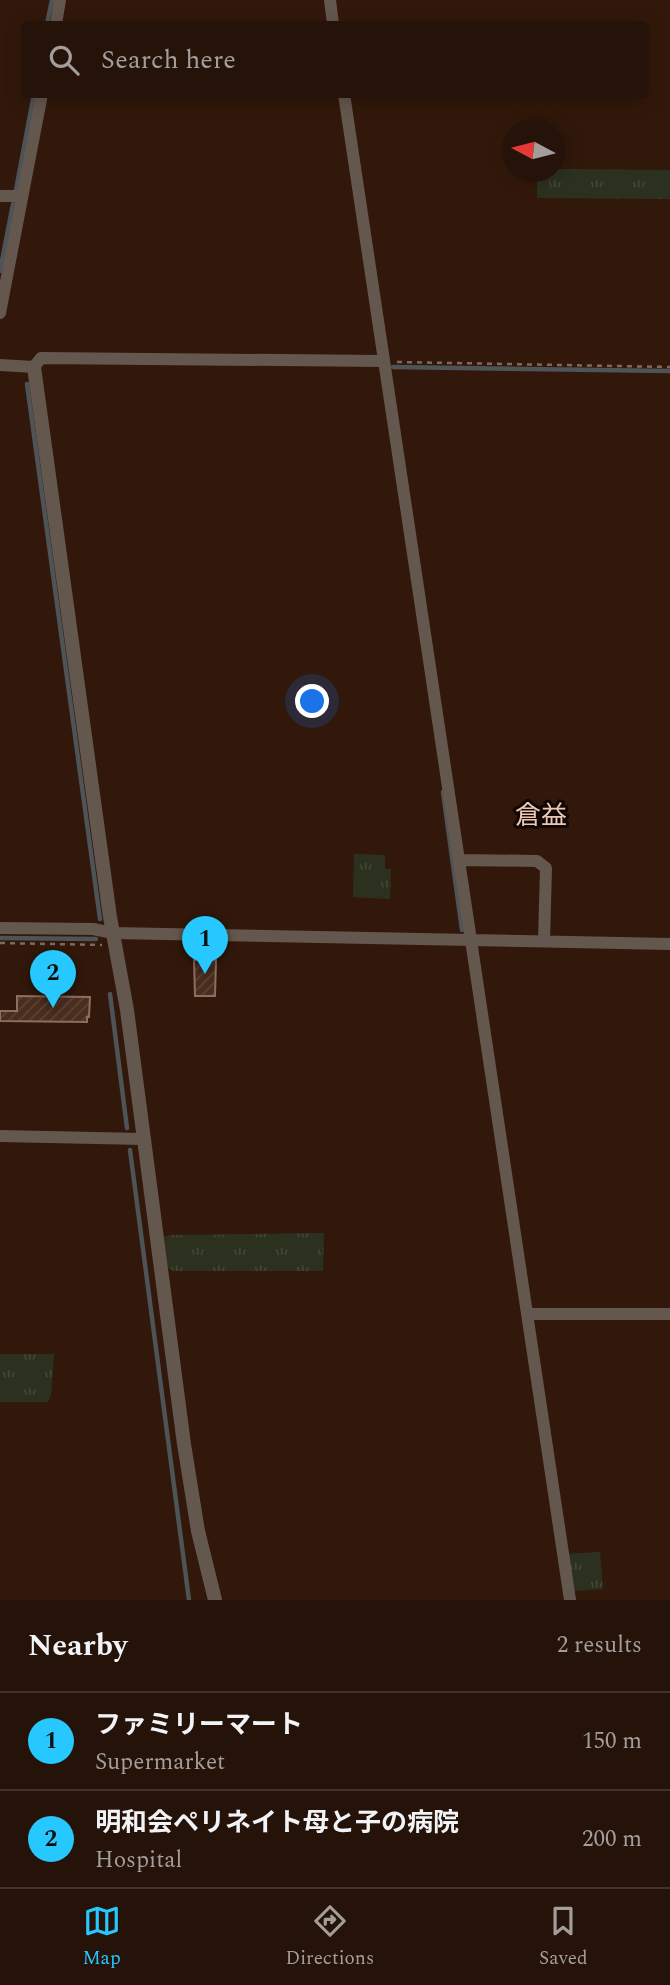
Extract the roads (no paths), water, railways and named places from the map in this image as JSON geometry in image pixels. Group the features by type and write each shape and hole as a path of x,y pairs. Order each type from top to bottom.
{"street":[{"path":"56,21 60,0"},
{"path":"330,0 333,21"},
{"path":"0,313 41,98"},
{"path":"345,98 570,1600"},
{"path":"0,196 22,196"},
{"path":"215,1600 198,1531 184,1444 127,1010 110,939 34,367 41,358 383,361"},
{"path":"0,365 34,367"},
{"path":"460,860 537,861 546,868 544,941"},
{"path":"0,928 93,929 110,939 670,944"},
{"path":"0,1136 143,1139"},
{"path":"527,1314 670,1314"}],"waterway":[{"path":"48,21 52,0"},
{"path":"16,190 33,98"},
{"path":"0,271 13,204"},
{"path":"393,367 670,371"},
{"path":"27,384 100,919"},
{"path":"443,792 462,930"},
{"path":"0,938 96,939"},
{"path":"110,994 127,1128"},
{"path":"130,1150 189,1600"}],"place":[{"name":"ファミリーマート","path":"205,974"},
{"name":"明和会ペリネイト母と子の病院","path":"53,1008"}],"district":[{"name":"倉益","path":"541,815"}]}
